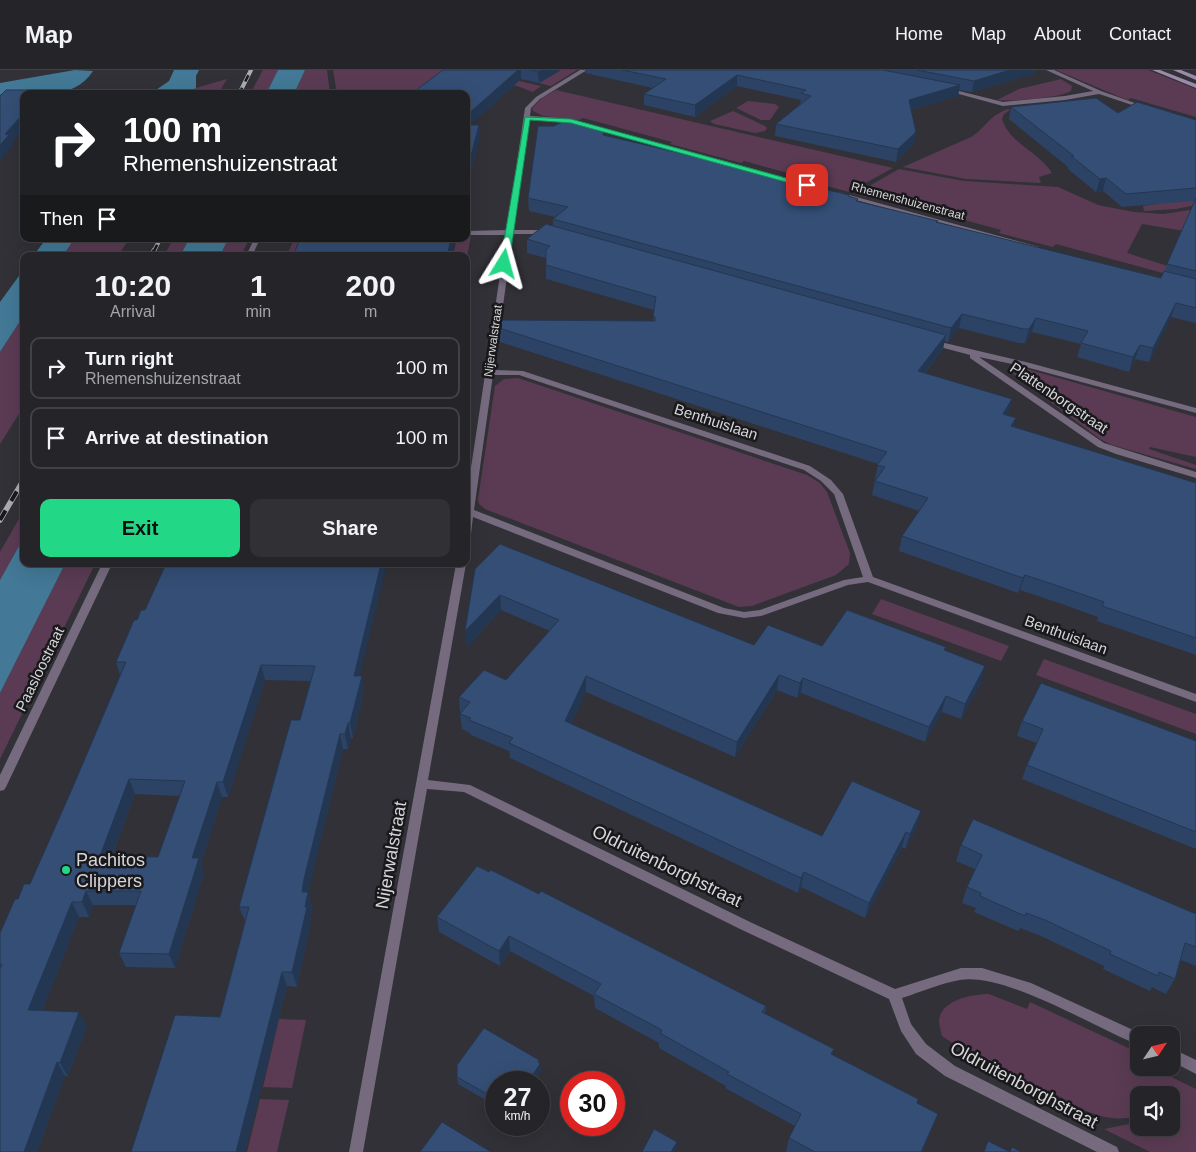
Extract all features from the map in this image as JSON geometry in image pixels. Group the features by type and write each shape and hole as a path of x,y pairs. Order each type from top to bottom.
{"main road":[{"path":"1155,70 1196,86"},
{"path":"1176,70 1196,78"}],"street":[{"path":"527,118 528,108 531,103 584,70"},
{"path":"1049,70 1099,92 1155,111"},
{"path":"944,89 1003,104 1065,98 1099,92"},
{"name":"Rhemenshuizenstraat","path":"527,118 571,121 1045,250"},
{"name":"Nijerwalstraat","path":"470,512 527,118"},
{"path":"470,233 541,232 559,237"},
{"name":"Plattenborgstraat","path":"928,340 1196,411"},
{"name":"Plattenborgstraat","path":"968,352 1101,445 1196,475"},
{"name":"Benthuislaan","path":"489,372 520,373 807,468 819,474 830,483 838,494 869,579"},
{"name":"Benthuislaan","path":"470,512 722,611 744,615 761,613 848,582 869,579 1196,698"},
{"name":"Paasloostraat","path":"0,787 106,567"},
{"name":"Nijerwalstraat","path":"356,1152 460,567"},
{"name":"Oldruitenborghstraat","path":"421,784 466,788 744,925 894,996 906,1027 921,1049 950,1071 1112,1152"},
{"path":"894,996 961,974 982,974 1026,988 1130,1035"},
{"path":"1180,1059 1196,1067"}],"shaded area":[{"path":"263,70 278,70 268,90 252,90"},
{"path":"305,70 327,70 330,90 296,90"},
{"path":"333,70 470,70 541,86 533,92 517,86 488,81 446,90 336,90"},
{"path":"561,70 577,70 551,86 539,83"},
{"path":"1056,70 1148,70 1196,89 1196,117 1131,98 1128,100"},
{"path":"227,79 220,90 192,90"},
{"path":"1061,79 1072,86 1071,91 1056,96 1035,99 997,100 1019,89"},
{"path":"556,90 893,168 849,192 808,181 810,179 670,144 672,142 583,118 579,120 543,116 533,111 532,108 542,98"},
{"path":"748,101 775,104 779,107 770,120 761,120 736,108"},
{"path":"1008,109 1010,110 1004,114 1002,119 1006,128 1011,135 1046,165 1052,173 1039,177 1041,183 966,179 903,167 971,137 996,115"},
{"path":"733,111 767,128 765,131 755,133 714,124 710,121"},
{"path":"899,169 964,181 1058,187 1098,205 1134,212 1164,214 1196,209 1196,233 1142,224 1127,253 1183,271 1196,282 1056,244 1053,247 999,233 1001,230 909,205 906,207 855,194"},
{"path":"1196,198 1196,205 1176,209 1144,211 1143,206"},
{"path":"72,242 127,242 121,252 66,252"},
{"path":"171,242 187,242 182,252 166,252"},
{"path":"227,242 248,242 243,252 222,252"},
{"path":"293,242 306,242 303,252 288,252"},
{"path":"456,242 470,242 468,252 454,252"},
{"path":"20,321 20,412 0,444 0,352"},
{"path":"1023,368 1196,417 1196,457 1150,447 1149,449 1196,465 1196,469 1112,445 1100,439 1012,373 1014,369"},
{"path":"518,378 807,475 820,483 827,492 850,553 849,564 836,575 752,606 739,607 485,509 479,504 478,499 495,386 504,379"},
{"path":"20,517 20,544 0,580 0,552"},
{"path":"63,567 94,567 0,759 0,693"},
{"path":"881,599 1009,646 1001,661 872,614"},
{"path":"1044,659 1196,714 1196,734 1036,675"},
{"path":"989,994 1027,1009 1030,1002 1130,1049 1130,1076 1169,1076 1196,1089 1196,1152 1150,1152 1104,1129 1130,1124 1130,1136 1180,1136 1180,1086 1130,1086 1130,1117 1113,1118 1091,1113 1048,1090 1045,1099 957,1056 960,1048 942,1036 939,1020 941,1013 951,1003 975,995"},
{"path":"279,1019 306,1020 292,1088 263,1087"},
{"path":"260,1099 289,1100 277,1152 247,1152"}],"water":[{"path":"75,70 93,71 85,81 69,90 20,90 20,95 0,96 0,83"},
{"path":"174,70 199,70 196,76 196,88 192,90 156,90 169,81"},
{"path":"278,70 305,70 296,90 268,90"},
{"path":"44,242 72,242 66,252 36,252"},
{"path":"187,242 227,242 222,252 182,252"},
{"path":"20,274 20,321 0,352 0,302"},
{"path":"20,544 20,567 63,567 0,693 0,580"}],"building":[{"path":"443,70 518,70 470,112 470,90 416,90"},
{"path":"622,70 883,70 960,85 909,100 916,132 898,149 776,124 811,96 801,93 806,90 737,75 695,105 644,94 666,79"},
{"path":"917,70 1010,70 974,81"},
{"path":"6,90 20,90 20,117 5,134 9,135 0,145 0,95"},
{"path":"1096,98 1118,113 1137,102 1196,120 1196,188 1126,194 1106,178 1100,179 1071,156 1074,156 1011,107"},
{"path":"568,119 605,129 603,135 849,195 858,199 856,201 938,221 936,222 1161,278 1164,271 1196,279 1196,308 1176,303 1153,348 1140,345 1133,357 1081,343 1088,331 1036,318 1029,329 1023,329 962,314 951,328 553,219 568,207 528,198 538,126 554,126"},
{"path":"470,125 479,125 470,160"},
{"path":"1196,198 1196,271 1167,264"},
{"path":"546,224 946,335 918,371 1012,399 1003,414 1016,418 1011,426 1196,483 1196,638 1102,606 1104,602 1064,588 1025,575 1023,578 902,536 928,498 875,481 885,467 877,465 887,452 499,328 500,320 655,321 655,317 653,317 656,297 546,265 546,250 550,246 527,239"},
{"path":"299,242 450,242 448,252 295,252"},
{"path":"500,544 754,645 768,625 822,646 847,610 946,647 944,650 985,666 965,704 946,696 929,727 803,678 800,683 779,675 737,742 586,676 565,721 822,836 852,781 921,811 910,834 906,832 869,903 804,872 801,878 509,743 513,738 469,720 471,718 460,714 470,702 459,697 484,670 506,680 559,620 500,595 465,631 475,569"},
{"path":"165,567 380,567 354,676 362,676 350,723 348,723 345,734 340,734 304,879 302,892 308,892 305,907 307,907 292,972 282,972 236,1152 131,1152 175,1015 220,1017 249,907 239,907 291,720 300,720 315,666 261,665 223,782 217,782 192,858 199,858 169,954 119,953 141,891 86,891 82,902 72,902 28,1010 79,1012 60,1063 57,1062 24,1152 0,1152 0,969 2,964 0,964 0,933 24,884 30,884 72,789 126,662 116,662 134,620 137,620 141,610 145,610","holes":["129,779 185,781 158,857 100,856"]},
{"path":"1041,683 1196,741 1196,832 1027,765 1043,729 1022,721"},
{"path":"973,819 1196,914 1196,947 1185,943 1175,979 1159,972 1158,976 1110,954 1111,951 1045,920 1026,913 1025,916 980,896 981,893 967,887 982,855 961,845"},
{"path":"477,866 489,872 491,870 539,894 541,891 766,1006 762,1012 834,1049 831,1054 918,1099 917,1103 938,1114 921,1152 815,1152 789,1138 801,1114 727,1074 729,1072 660,1033 662,1030 594,994 601,984 509,936 499,951 437,917"},
{"path":"484,1028 539,1060 540,1064 535,1071 485,1071 485,1093 457,1077 457,1065"},
{"path":"442,1122 491,1152 420,1152"},
{"path":"654,1129 677,1142 671,1152 642,1152"},
{"path":"988,1141 1010,1152 984,1152"},
{"path":"1012,1147 1021,1152 1010,1152"}],"railway":[{"path":"241,90 251,70"},
{"path":"154,251 158,242"},
{"path":"0,520 20,486"}],"place":[{"name":"Pachitos Clippers","path":"66,870"}],"route":[{"path":"504,264 527,118 571,121 807,185"}]}
